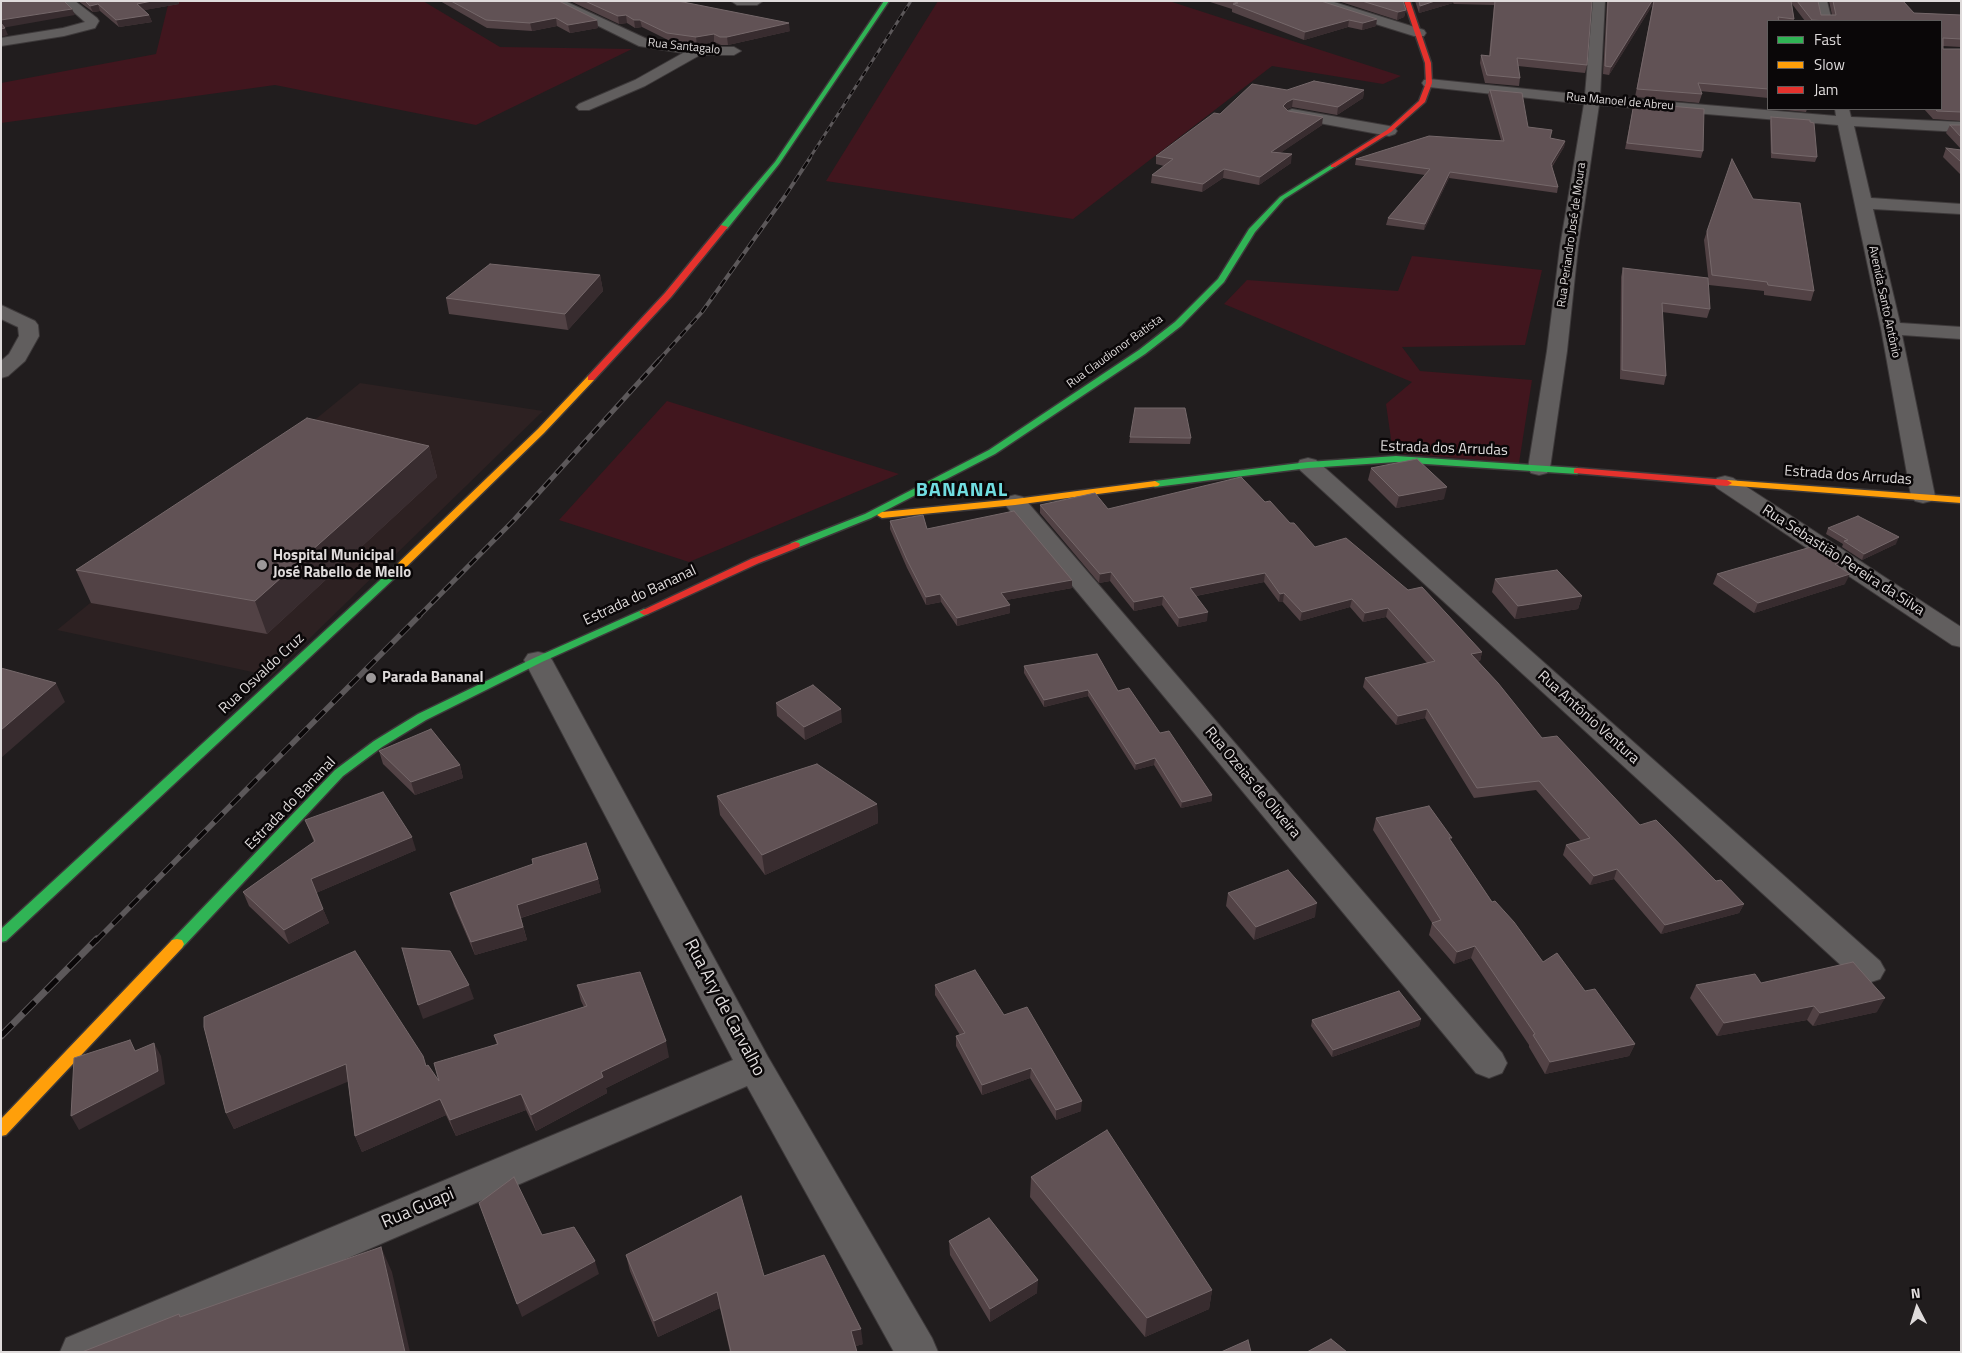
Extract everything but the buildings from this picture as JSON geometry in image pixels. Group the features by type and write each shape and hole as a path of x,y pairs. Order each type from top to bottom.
{"street":[{"path":"1,42 85,28 90,25 92,21 68,1"},
{"name":"Rua Santagalo","path":"554,1 644,44 697,51 734,51"},
{"path":"737,1 756,1"},
{"name":"Rua Osvaldo Cruz","path":"1,937 426,543 541,431 668,295 777,163 887,1"},
{"path":"1317,1 1419,33"},
{"path":"1407,1 1428,63 1429,83"},
{"name":"Rua Periandro José de Moura","path":"1539,468 1557,351 1569,247 1592,100 1599,1"},
{"path":"1821,1 1826,20"},
{"path":"584,107 640,83 697,51"},
{"name":"Rua Manoel de Abreu","path":"1429,83 1592,100 1843,115 1961,127"},
{"name":"Rua Claudionor Batista","path":"868,516 992,452 1142,352 1178,324 1216,286 1233,264 1252,231 1282,198 1389,132 1422,102 1429,83"},
{"path":"1292,114 1389,132"},
{"name":"Avenida Santo Antônio","path":"1843,115 1891,328 1922,496"},
{"path":"1862,203 1961,208"},
{"path":"1,312 24,322 28,326 29,336 18,357 1,372"},
{"path":"1891,328 1961,333"},
{"name":"Estrada dos Arrudas","path":"868,516 1014,502 1308,465 1396,459 1961,500"},
{"name":"Rua Antônio Ventura","path":"1308,465 1868,970"},
{"name":"Rua Sebastião Pereira da Silva","path":"1725,483 1961,639"},
{"name":"Rua Ozeias de Oliveira","path":"1014,502 1489,1063"},
{"name":"Estrada do Bananal","path":"1,1130 339,773 378,744 422,717 538,660 755,561 868,516"},
{"name":"Rua Ary de Carvalho","path":"538,660 755,1067 917,1352"},
{"name":"Rua Guapi","path":"81,1352 755,1067"}],"shaded area":[{"path":"169,1 423,1 500,47 632,49 476,125 275,85 1,123 1,83 156,54"},
{"path":"938,1 1169,1 1401,76 1383,84 1272,66 1073,219 826,181"},
{"path":"1412,256 1542,270 1525,345 1402,347 1420,371 1532,380 1519,463 1393,453 1386,404 1412,382 1224,304 1247,280 1398,291"},
{"name":"Hospital Municipal José Rabello de Mello","path":"360,383 543,411 271,676 57,630"},
{"path":"667,401 899,474 689,562 559,520"}],"railway":[{"path":"809,159 911,1"},
{"path":"659,360 702,312 810,158"},
{"path":"419,616 514,520 660,359"},
{"path":"96,941 420,615"},
{"path":"1,1036 97,939"}],"traffic: fast":[{"path":"724,227 777,163 887,1"},
{"path":"795,545 868,516 992,452 1142,352 1178,324 1221,280 1252,231 1282,198 1333,166"},
{"path":"1155,484 1308,465 1396,459 1577,471"},
{"path":"1,937 395,572"},
{"path":"177,944 339,773 378,744 422,717 538,660 644,612"}],"traffic: slow":[{"path":"395,572 541,431 591,378"},
{"path":"1727,483 1961,500"},
{"path":"882,515 1015,502 1155,484"},
{"path":"1,1130 177,944"}],"traffic: jam":[{"path":"1333,166 1389,131 1422,102 1429,83 1428,63 1407,1"},
{"path":"591,378 668,295 724,227"},
{"path":"1577,471 1727,483"},
{"path":"644,612 755,561 795,545"}],"place":[{"name":"Hospital Municipal José Rabello de Mello","path":"262,565"},
{"name":"Parada Bananal","path":"371,678"}],"district":[{"name":"BANANAL","path":"962,491"}]}
